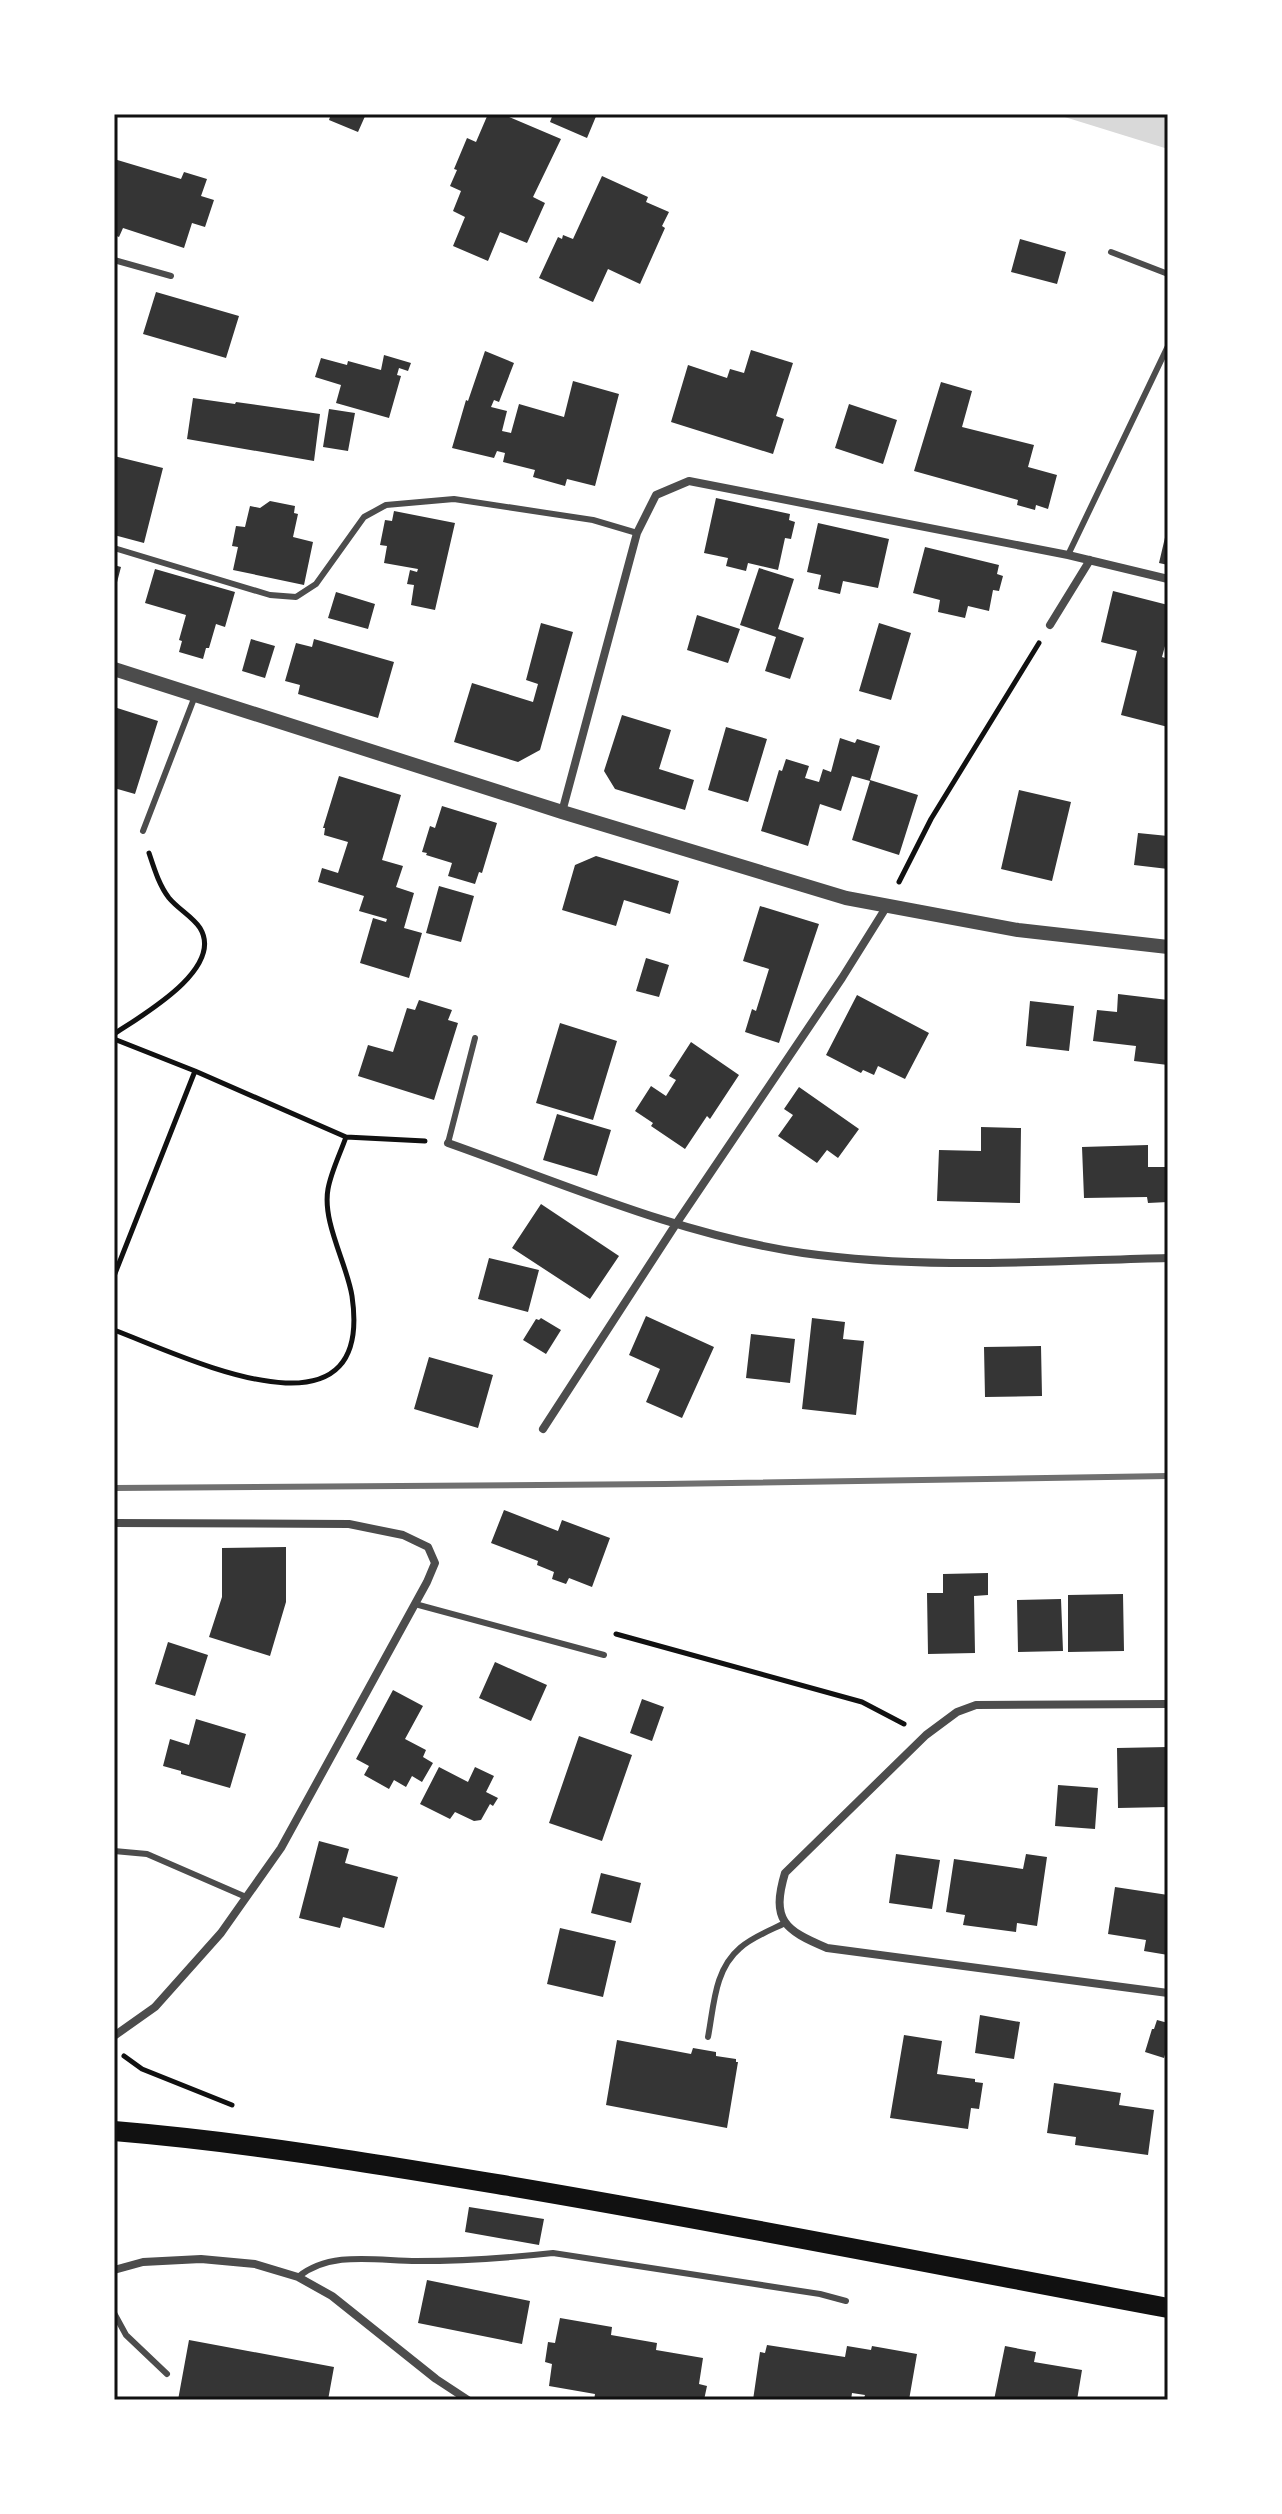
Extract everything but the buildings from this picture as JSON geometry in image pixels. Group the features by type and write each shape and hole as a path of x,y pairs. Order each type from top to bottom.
{"main road":[{"path":"114,2131 209,2139 393,2166 637,2207 1168,2308"}],"street":[{"path":"562,812 637,533 656,495 689,481 1068,555 1168,579"},
{"path":"1050,625 1090,560"},
{"path":"114,669 562,812 846,898 1018,930 1168,947"},
{"path":"543,1429 887,906"},
{"path":"448,1143 676,1224 733,1240 802,1253 873,1261 964,1265 1168,1258"},
{"path":"114,1523 349,1524 403,1535 428,1547 435,1563 281,1848 221,1933 155,2007 114,2036"},
{"path":"1168,1704 976,1705 957,1712 926,1735 785,1873 778,1909 785,1923 805,1939 827,1948 1168,1993"},
{"path":"114,2270 143,2262 201,2259 255,2264 298,2277 332,2296 436,2379 468,2400"}],"lane":[{"path":"1111,252 1168,274"},
{"path":"114,260 171,276"},
{"path":"1068,555 1168,346"},
{"path":"114,548 270,595 296,597 316,584 364,517 386,505 454,499 593,520 637,533"},
{"path":"143,831 195,696"},
{"path":"448,1143 475,1038"},
{"path":"415,1604 604,1655"},
{"path":"114,1851 147,1854 246,1897"},
{"path":"708,2037 718,1980 724,1964 741,1946 785,1923"},
{"path":"298,2277 309,2268 362,2259 416,2261 553,2253 820,2294 846,2301"},
{"path":"114,2313 126,2335 167,2374"}],"path":[{"path":"887,906 931,819 1050,625"},
{"path":"114,1037 197,971 205,956 201,930 168,897 156,874 143,831"},
{"path":"114,1037 346,1137 448,1143"},
{"path":"114,1276 195,1071"},
{"path":"114,1330 246,1379 283,1384 322,1379 339,1367 351,1346 355,1321 351,1291 331,1225 327,1191 346,1137"},
{"path":"607,1632 862,1702 926,1735"},
{"path":"114,2049 142,2069 232,2105"}],"shaded area":[{"path":"1055,114 1168,114 1168,149"}],"railway":[{"path":"114,1488 1168,1476"}]}
